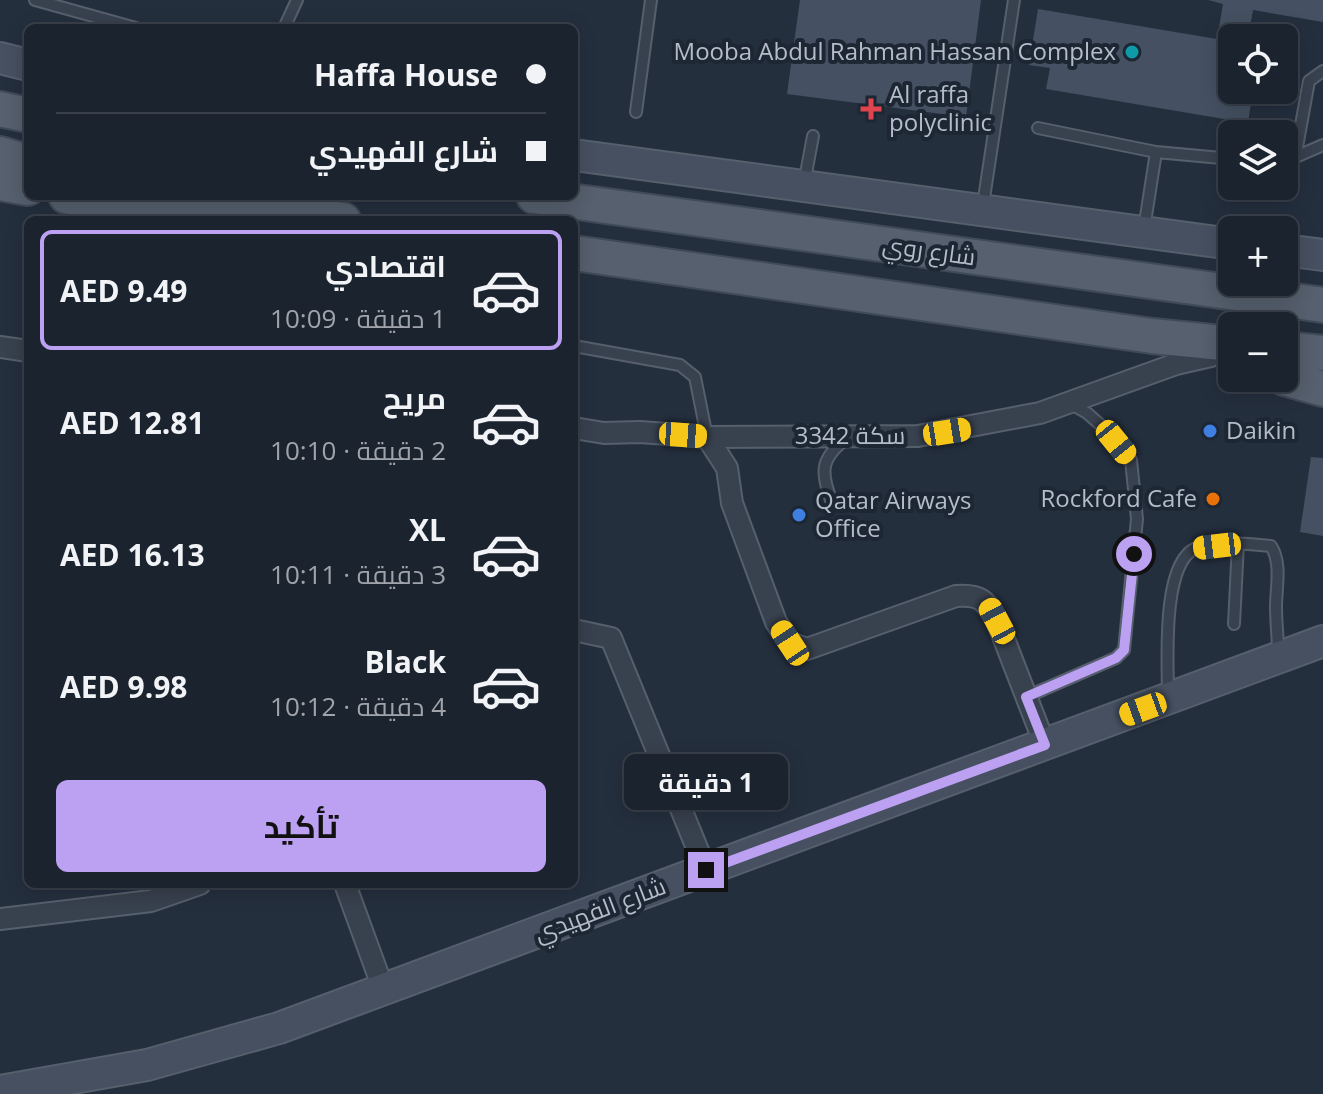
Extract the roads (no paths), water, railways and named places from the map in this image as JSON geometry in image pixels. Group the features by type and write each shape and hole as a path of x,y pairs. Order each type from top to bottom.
{"main road":[{"path":"0,109 24,114"},
{"path":"0,154 24,161"},
{"path":"0,183 24,187"},
{"path":"80,200 121,212 219,202"},
{"path":"204,200 315,216"},
{"name":"شارع روي","path":"578,200 1323,305"},
{"path":"578,254 1152,336 1218,352"},
{"path":"1155,283 1323,284"},
{"path":"1298,350 1323,353"},
{"path":"1298,382 1323,389"}],"street":[{"path":"0,58 24,64"},
{"path":"578,156 1218,242"},
{"path":"1298,252 1323,255"},
{"path":"0,347 24,350"},
{"name":"سكة 3342","path":"578,429 604,433 707,437 918,436 1014,419 1069,403 1176,364 1218,355"},
{"path":"727,468 748,436"},
{"path":"707,437 727,468 732,503 776,622 790,643 807,649 956,596 972,595 988,604 993,612 1045,745"},
{"path":"578,631 611,638 706,870"},
{"name":"شارع الفهيدي","path":"0,1091 147,1065 279,1028 1323,641"},
{"path":"0,919 151,901 188,888"},
{"path":"346,888 384,991"}],"lane":[{"path":"35,0 122,24"},
{"path":"286,24 297,0"},
{"path":"636,112 651,0"},
{"path":"982,211 1014,0"},
{"path":"1298,124 1309,81 1323,71"},
{"path":"1038,128 1156,152 1218,158"},
{"path":"803,186 813,136"},
{"path":"1298,156 1323,145"},
{"path":"1143,234 1156,152"},
{"path":"578,347 680,365 695,377 707,437"},
{"path":"1026,697 1116,658 1124,650 1137,519 1131,460 1104,428 1069,403"},
{"path":"832,503 824,478 824,466 837,445 850,436"},
{"path":"1234,624 1238,543"},
{"path":"1168,700 1173,580 1180,561 1195,548 1238,543 1271,546 1276,553 1279,658"}],"place":[{"name":"Mooba Abdul Rahman Hassan Complex","path":"1132,52"},
{"name":"Al raffa polyclinic","path":"871,109"},
{"name":"Daikin","path":"1210,431"},
{"name":"Rockford Cafe","path":"1213,499"},
{"name":"Qatar Airways Office","path":"799,515"}]}
